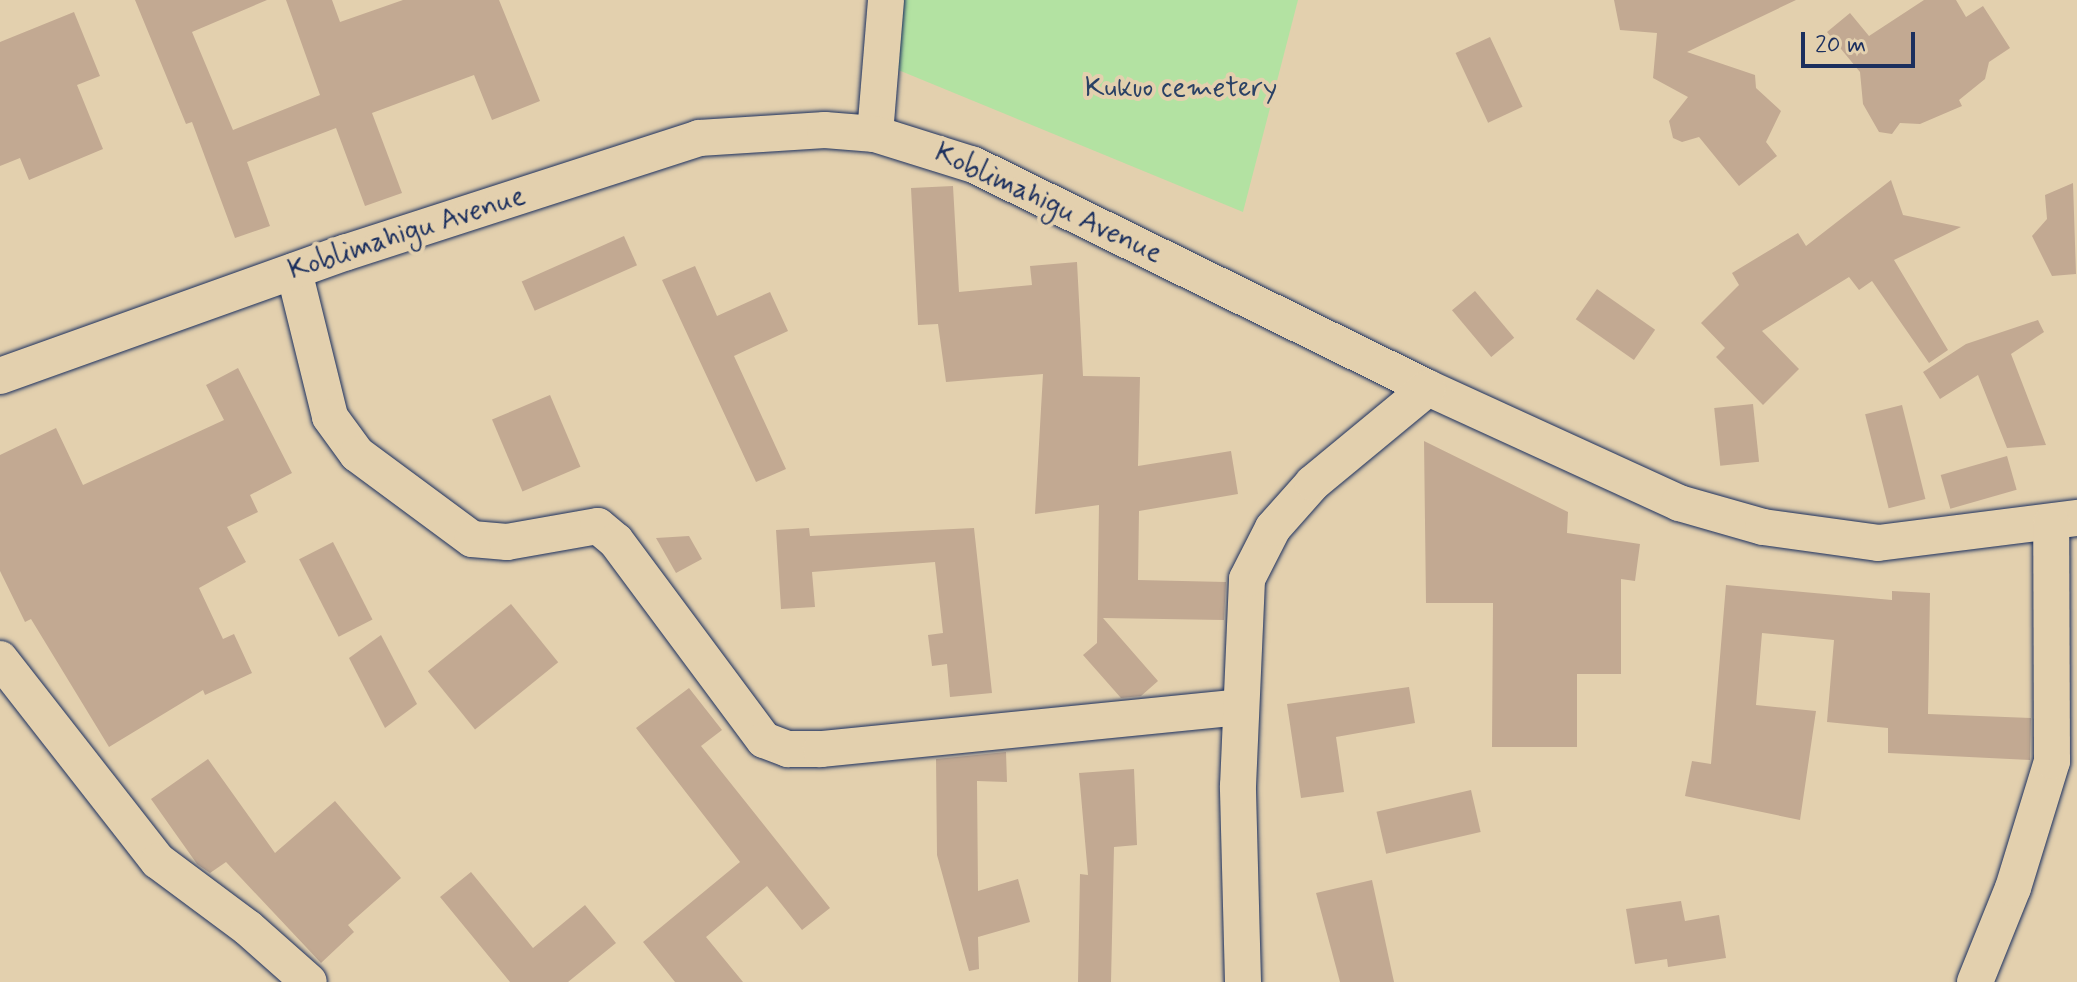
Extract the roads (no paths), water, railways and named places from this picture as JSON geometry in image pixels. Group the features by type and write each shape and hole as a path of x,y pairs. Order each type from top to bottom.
{"street":[{"path":"875,134 886,0"},
{"name":"Koblimahigu Avenue","path":"0,376 294,271 699,138 771,130 875,134 974,165 1428,388 1666,497 1763,527 1878,543 2064,520"},
{"path":"294,271 330,417 357,454 472,539 507,542 598,526 616,541 764,740 788,749 821,749 1240,707"},
{"path":"1243,982 1240,707 1247,579 1273,528 1313,483 1428,388"},
{"path":"1975,982 2013,888 2052,761 2064,520"},
{"path":"0,659 158,861 248,928 309,982"}],"park label":[{"name":"Kukuo cemetery","path":"1181,89"}]}
